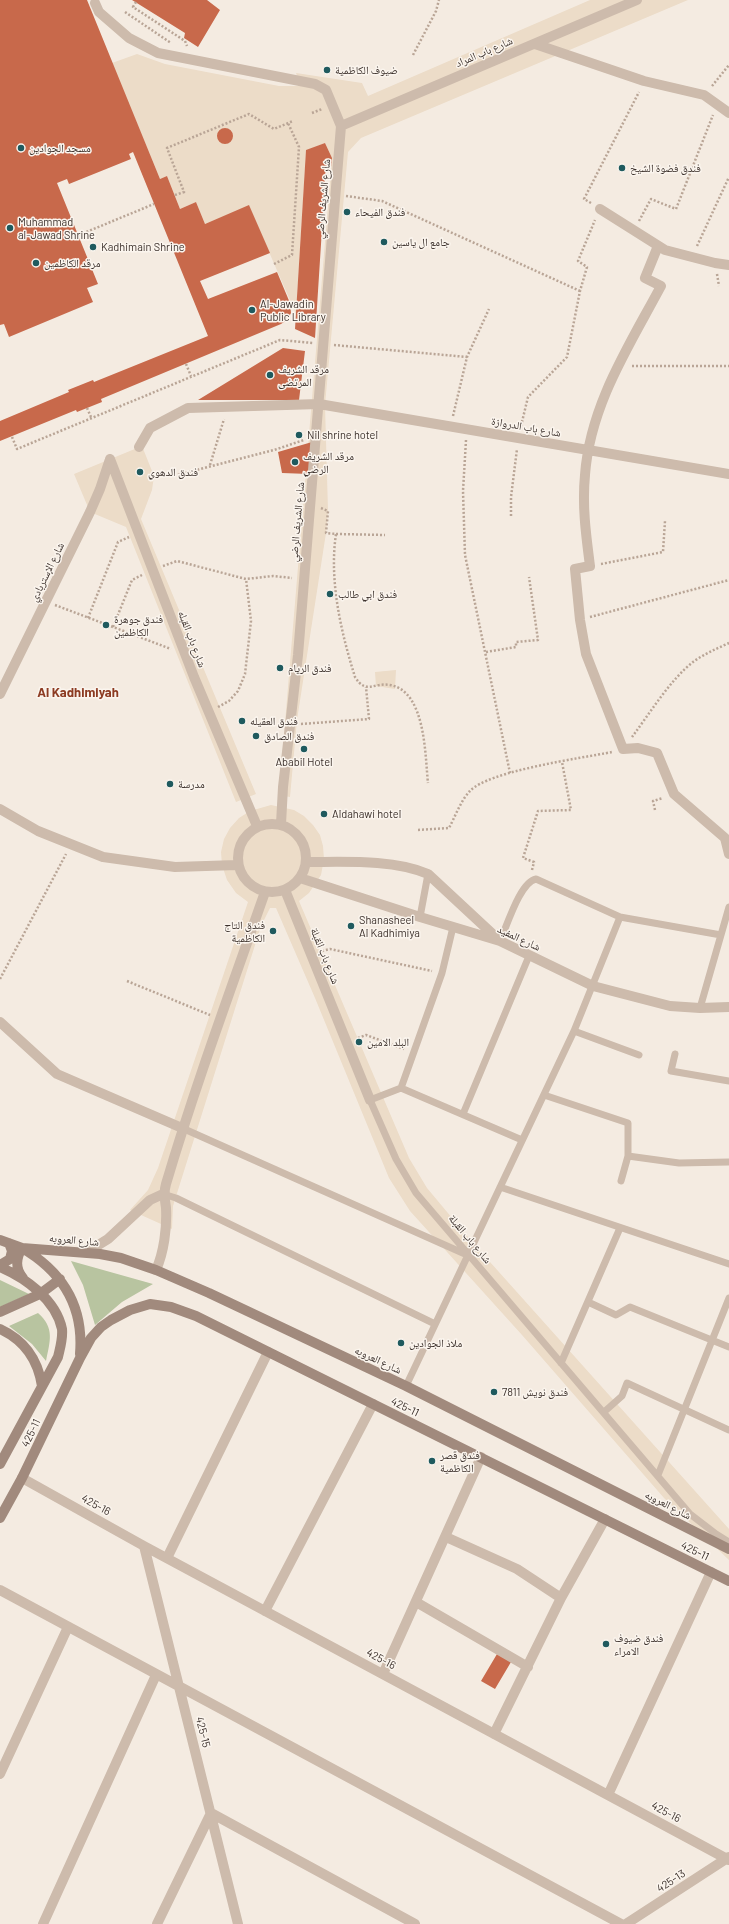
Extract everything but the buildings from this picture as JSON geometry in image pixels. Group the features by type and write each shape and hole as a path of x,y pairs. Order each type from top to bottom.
{"street":[{"name":"شارع باب المراد","path":"341,126 637,0"},
{"path":"95,3 99,12 129,38 158,53 315,84 326,90 341,126"},
{"path":"534,44 644,81 704,95 729,113"},
{"name":"شارع الشريف الرضي","path":"281,824 311,504 341,126"},
{"path":"600,209 665,250 692,258 729,265"},
{"path":"658,246 645,278 661,286 618,366 597,416 585,474 584,516 590,566 574,569 586,654 623,750 638,748 657,753 674,794 725,838 729,854"},
{"name":"شارع باب الدروازة","path":"139,447 150,428 188,408 319,404 729,474"},
{"name":"شارع باب القبله","path":"110,459 185,654 257,826"},
{"name":"شارع الإستربادي","path":"0,694 90,512 110,459"},
{"path":"0,809 38,831 103,857 174,867 238,865"},
{"path":"269,823 281,824 291,829 300,837 305,847 306,862 300,878 285,890 275,893 255,889 247,883 241,875 238,865 237,853 241,842 248,833 257,826 269,823"},
{"path":"306,862 401,866 417,869 428,874 500,941"},
{"name":"شارع المفيد","path":"300,878 500,941 593,986 670,1006 700,1008 729,1006"},
{"name":"شارع باب القبلة","path":"285,890 370,1100"},
{"path":"156,1270 162,1258 165,1226 166,1207 163,1194 182,1128 265,892"},
{"path":"0,1022 57,1074 182,1128"},
{"path":"87,1252 108,1239 150,1200 163,1194"},
{"path":"4,1242 12,1251 10,1259 0,1266 23,1278 40,1294"},
{"name":"شارع العروبه","path":"4,1242 22,1248 87,1252 121,1258 156,1270 209,1293 406,1386 729,1549"},
{"path":"22,1248 18,1256 17,1266 23,1278"},
{"name":"425-11","path":"22,1248 50,1267 60,1279 74,1303 80,1324 80,1358"},
{"path":"0,1312 40,1294 60,1279"},
{"name":"425-11","path":"0,1464 58,1357 62,1344 62,1331 59,1320 40,1294"},
{"name":"425-11","path":"0,1518 22,1478 80,1358 92,1338 100,1327 111,1320 150,1304 171,1306 196,1316 729,1581"},
{"path":"0,1329 16,1338 31,1354 40,1374 42,1386"},
{"path":"167,1558 268,1352"},
{"path":"265,1611 373,1404"},
{"path":"384,1674 481,1457"},
{"name":"425-16","path":"22,1478 144,1546 728,1859"},
{"path":"494,1734 561,1598 605,1519"},
{"path":"446,1537 517,1569 561,1598"},
{"name":"425-15","path":"144,1546 238,1924"},
{"path":"608,1795 711,1572"},
{"path":"0,1590 621,1924"},
{"path":"416,1602 528,1666"},
{"path":"0,1774 68,1627"},
{"path":"43,1924 156,1675"},
{"path":"157,1924 211,1813 416,1924"},
{"name":"425-13","path":"626,1924 728,1859"}],"lane":[{"path":"420,917 428,874"},
{"path":"500,941 523,889 530,880 536,879 620,917 721,934"},
{"path":"700,1008 729,907"},
{"path":"406,1386 574,1031 620,917"},
{"path":"401,1088 442,973 453,927"},
{"path":"463,1114 529,956"},
{"path":"574,1031 639,1055"},
{"path":"674,1054 671,1071 729,1081"},
{"path":"370,1100 401,1088 522,1140"},
{"path":"544,1095 628,1123 628,1156 621,1181"},
{"name":"شارع باب القبلة","path":"370,1100 396,1159 416,1193 690,1514 729,1542"},
{"path":"182,1128 468,1255"},
{"path":"628,1156 679,1163 729,1162"},
{"path":"500,1187 729,1264"},
{"path":"163,1194 176,1198 435,1324"},
{"path":"561,1363 620,1228"},
{"path":"658,1475 729,1298"},
{"path":"588,1302 616,1314 630,1307 729,1347"},
{"path":"604,1412 622,1396 627,1383 729,1430"}],"path":[{"path":"413,55 436,11 439,0"},
{"path":"136,2 133,7 185,41"},
{"path":"125,12 177,46 187,59"},
{"path":"704,95 729,65"},
{"path":"511,516 511,497 519,438 528,397 567,357 580,291 587,267 578,261 600,209 584,199 644,81"},
{"path":"634,231 650,199 676,209 718,105"},
{"path":"175,195 184,192 167,148 250,114 274,129 293,121"},
{"path":"274,264 292,255 299,147 288,123"},
{"path":"692,258 729,177"},
{"path":"335,195 382,202 580,291"},
{"path":"79,236 154,204"},
{"path":"450,426 467,357 489,309"},
{"path":"12,437 17,449 91,417 280,340 467,357"},
{"path":"186,364 191,376"},
{"path":"618,366 729,366"},
{"path":"210,466 227,407"},
{"path":"88,408 91,417"},
{"path":"466,429 463,491 465,549 486,652 494,704 510,773"},
{"path":"154,476 177,475 274,450 316,436"},
{"path":"311,504 328,511 326,533 385,535"},
{"path":"590,566 663,552 665,521"},
{"path":"88,618 118,542 139,534"},
{"path":"336,534 333,552 336,600 355,677 359,684 366,688 389,685 396,687 414,704 421,726 428,783"},
{"path":"113,627 132,580 177,560 246,579 272,576 304,579"},
{"path":"486,652 516,647 516,642 538,640 529,577"},
{"path":"209,712 229,701 238,691 245,674 251,622 246,579"},
{"path":"580,620 729,580"},
{"path":"46,601 185,654"},
{"path":"418,830 449,828 470,791 482,782 510,773 623,750 675,681 692,662 729,643"},
{"path":"291,724 369,720 366,688"},
{"path":"530,880 534,862 523,858 538,811 571,810 562,762"},
{"path":"655,810 653,801 674,794"},
{"path":"0,979 71,844"},
{"path":"312,954 330,949 442,973"},
{"path":"127,981 221,1019"},
{"path":"347,1043 366,1035 414,1053"}],"green space":[{"path":"71,1261 153,1284 122,1302 95,1325 83,1285"},
{"path":"0,1280 29,1294 0,1307"},
{"path":"38,1313 47,1324 50,1335 46,1361 32,1344 9,1326"}],"shaded area":[{"path":"590,0 688,0 361,138 348,152 325,405 328,511 326,533 297,720 290,797 279,795 332,158 325,143 306,151 296,314 249,206 205,224 196,202 180,209 167,176 160,179 112,63 137,54 165,64 279,86 301,86 296,73 362,83 368,96"},
{"path":"142,446 154,476 152,490 141,519 256,794 236,802 126,527 90,512 74,474"},
{"path":"396,670 395,689 376,686 375,672"},
{"path":"271,805 294,810 304,816 320,835 324,859 321,875 309,893 299,901 409,1158 427,1188 473,1243 729,1529 729,1560 664,1498 522,1335 410,1211 389,1178 315,998 276,908 270,908 261,926 173,1206 172,1229 130,1210 148,1190 158,1168 248,902 236,893 227,880 222,865 221,852 224,839 230,828 239,818 250,811"}],"place":[{"name":"ضيوف الكاظمية","path":"327,70"},
{"name":"مسجد الجوادين","path":"21,148"},
{"name":"فندق فضوة الشيخ","path":"622,168"},
{"name":"فندق الفيحاء","path":"347,212"},
{"name":"Muhammad al-Jawad Shrine","path":"10,228"},
{"name":"جامع ال ياسين","path":"384,242"},
{"name":"Kadhimain Shrine","path":"93,247"},
{"name":"مرقد الكاظمين","path":"36,263"},
{"name":"Al-Jawadin Public Library","path":"252,310"},
{"name":"مرقد الشريف المرتضى","path":"270,375"},
{"name":"Nil shrine hotel","path":"299,435"},
{"name":"مرقد الشريف الرضي","path":"295,462"},
{"name":"فندق الدهوي","path":"140,472"},
{"name":"فندق ابي طالب","path":"330,594"},
{"name":"فندق جوهرة الكاظمين","path":"106,625"},
{"name":"فندق الريام","path":"280,668"},
{"name":"فندق العقيله","path":"242,721"},
{"name":"فندق الصادق","path":"256,736"},
{"name":"Ababil Hotel","path":"304,749"},
{"name":"مدرسة","path":"170,784"},
{"name":"Aldahawi hotel","path":"324,814"},
{"name":"Shanasheel Al Kadhimiya","path":"351,926"},
{"name":"فندق التاج الكاظمية","path":"273,931"},
{"name":"البلد الامين","path":"359,1042"},
{"name":"ملاذ الجوادين","path":"401,1343"},
{"name":"فندق نويش 7811","path":"494,1392"},
{"name":"فندق قصر الكاظمية","path":"432,1461"},
{"name":"فندق ضيوف الامراء","path":"606,1644"}],"district":[{"name":"Al Kadhimiyah","path":"78,693"}]}
